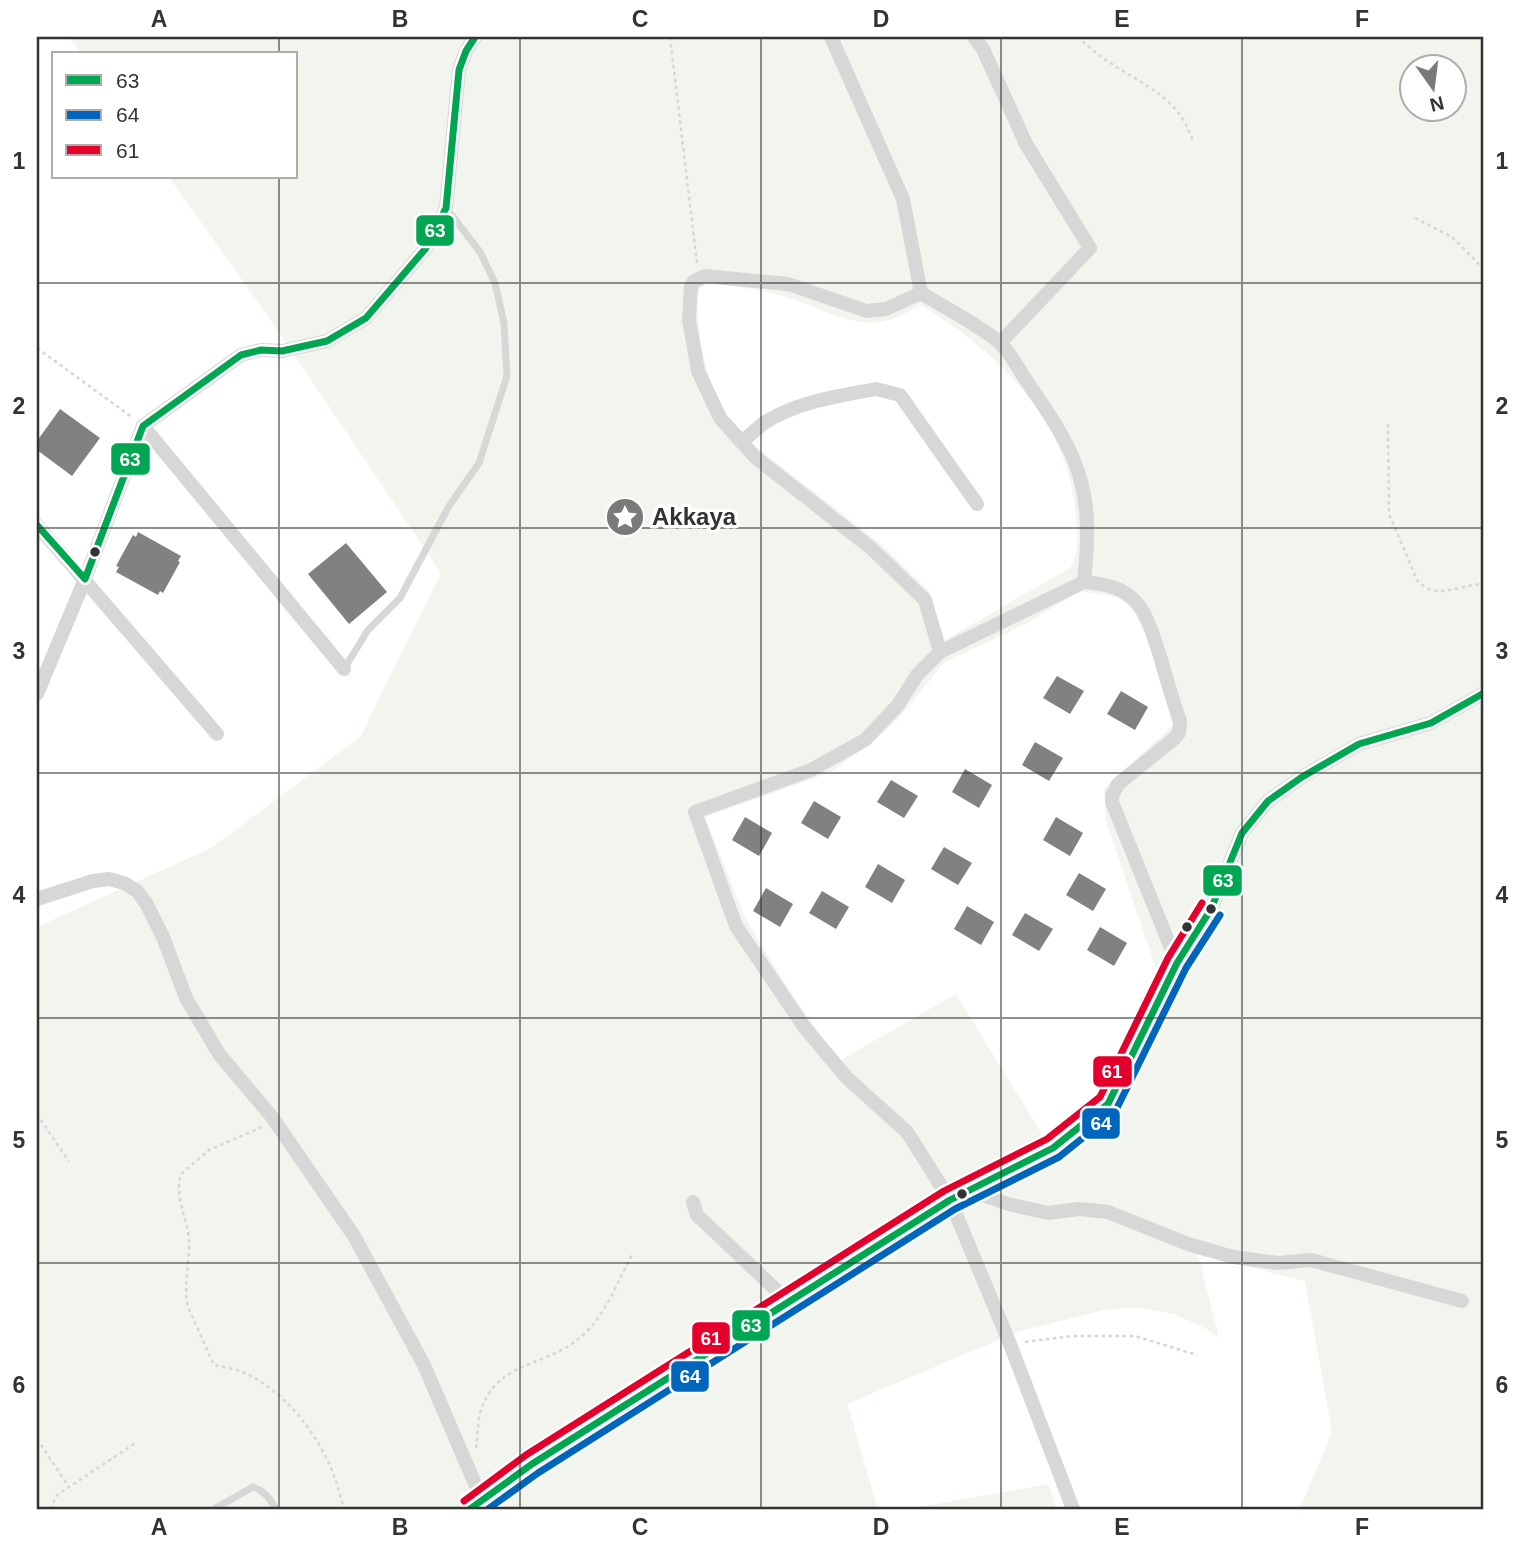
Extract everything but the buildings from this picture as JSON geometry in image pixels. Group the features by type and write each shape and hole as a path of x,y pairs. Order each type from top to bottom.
{"street":[{"path":"37,694 144,426 241,355 261,350 282,351 327,341 366,318 426,248 446,208 459,70 475,37"},
{"path":"831,37 903,199 921,293 1000,343 1054,421 1075,460 1087,502 1088,540 1084,582"},
{"path":"974,37 984,49 1026,144 1090,248 1000,343"},
{"path":"921,293 886,309 867,311 788,284 705,276 691,286 689,303 698,371 720,418 755,457 871,548 925,600 940,653"},
{"path":"742,442 766,421 797,407 815,401 884,389 900,395 977,504"},
{"path":"144,426 344,669"},
{"path":"37,525 217,734"},
{"path":"1073,1509 1010,1343 961,1195 907,1132 847,1078 806,1028 736,926 695,812 811,770 865,740 898,705 917,675 940,653 1084,582 1102,583 1120,590 1136,601 1147,616 1180,721 1179,733 1175,738 1118,785 1112,796 1112,802 1177,963"},
{"path":"470,1509 532,1464 961,1195 1054,1148 1108,1104 1177,963 1210,909 1242,833 1268,801 1302,777 1359,744 1432,723 1484,693"},
{"path":"37,899 93,881 108,879 124,883 137,891 146,903 163,937 186,998 219,1054 275,1122 354,1236 424,1365 482,1500"},
{"path":"961,1195 1048,1213 1079,1209 1108,1212 1188,1244 1233,1257 1278,1263 1311,1260 1462,1301"},
{"path":"693,1202 697,1216 790,1303"}],"lane":[{"path":"344,669 368,630 400,598 449,506 479,463 507,376 504,323 495,284 480,252 446,208"},
{"path":"214,1509 253,1487 269,1497 276,1509"}],"path":[{"path":"670,37 699,278"},
{"path":"1077,37 1108,62 1176,107 1187,123 1193,141"},
{"path":"1415,218 1452,237 1484,269"},
{"path":"37,348 144,426"},
{"path":"1388,424 1389,514 1416,580 1436,592 1484,584"},
{"path":"37,1114 69,1162"},
{"path":"275,1122 209,1150 181,1174 178,1195 188,1237 186,1297 214,1365 240,1371 263,1383 289,1406 315,1436 332,1470 344,1509"},
{"path":"471,1473 481,1411 490,1389 514,1370 561,1351 581,1338 595,1323 633,1253"},
{"path":"1010,1343 1072,1336 1135,1336 1197,1355"},
{"path":"37,1439 69,1487"},
{"path":"50,1509 57,1495 137,1442"}],"shaded area":[{"path":"69,37 1484,37 1484,1509 1300,1509 1332,1432 1305,1281 1198,1254 1219,1338 1205,1328 1174,1314 1141,1308 1108,1309 1017,1332 847,1404 878,1509 37,1509 37,927 211,848 361,736 441,573 279,332 170,178 298,178 298,52 80,52","holes":["707,283 783,296 867,323 901,315 920,304 976,344 1025,392 1060,449 1070,481 1076,516 1077,550 1070,568 945,640 928,590 881,544 752,444 730,421 710,381 701,346 696,298","1077,593 1117,597 1134,609 1146,623 1173,725 1104,789 1106,821 1158,974 1140,1020 1101,1091 1085,1111 1046,1141 956,994 839,1061 797,1002 746,920 705,817 831,772 896,721 945,662 1024,625"]},
{"path":"1049,1484 1056,1509 908,1509"}],"transit line":[{"name":"63","path":"37,525 85,579 143,426 241,355 261,350 282,351 327,341 366,318 426,248 446,208 459,70 475,37"},
{"name":"63","path":"470,1509 532,1464 950,1200 1053,1148 1108,1104 1177,963 1211,909 1242,833 1268,801 1302,777 1359,744 1431,723 1484,693"},
{"name":"61","path":"464,1501 526,1455 944,1191 1047,1139 1100,1097 1168,958 1202,903"},
{"name":"64","path":"488,1509 538,1473 955,1209 1059,1157 1115,1112 1186,968 1220,915"}],"place":[{"name":"Akkaya","path":"625,517"}]}
